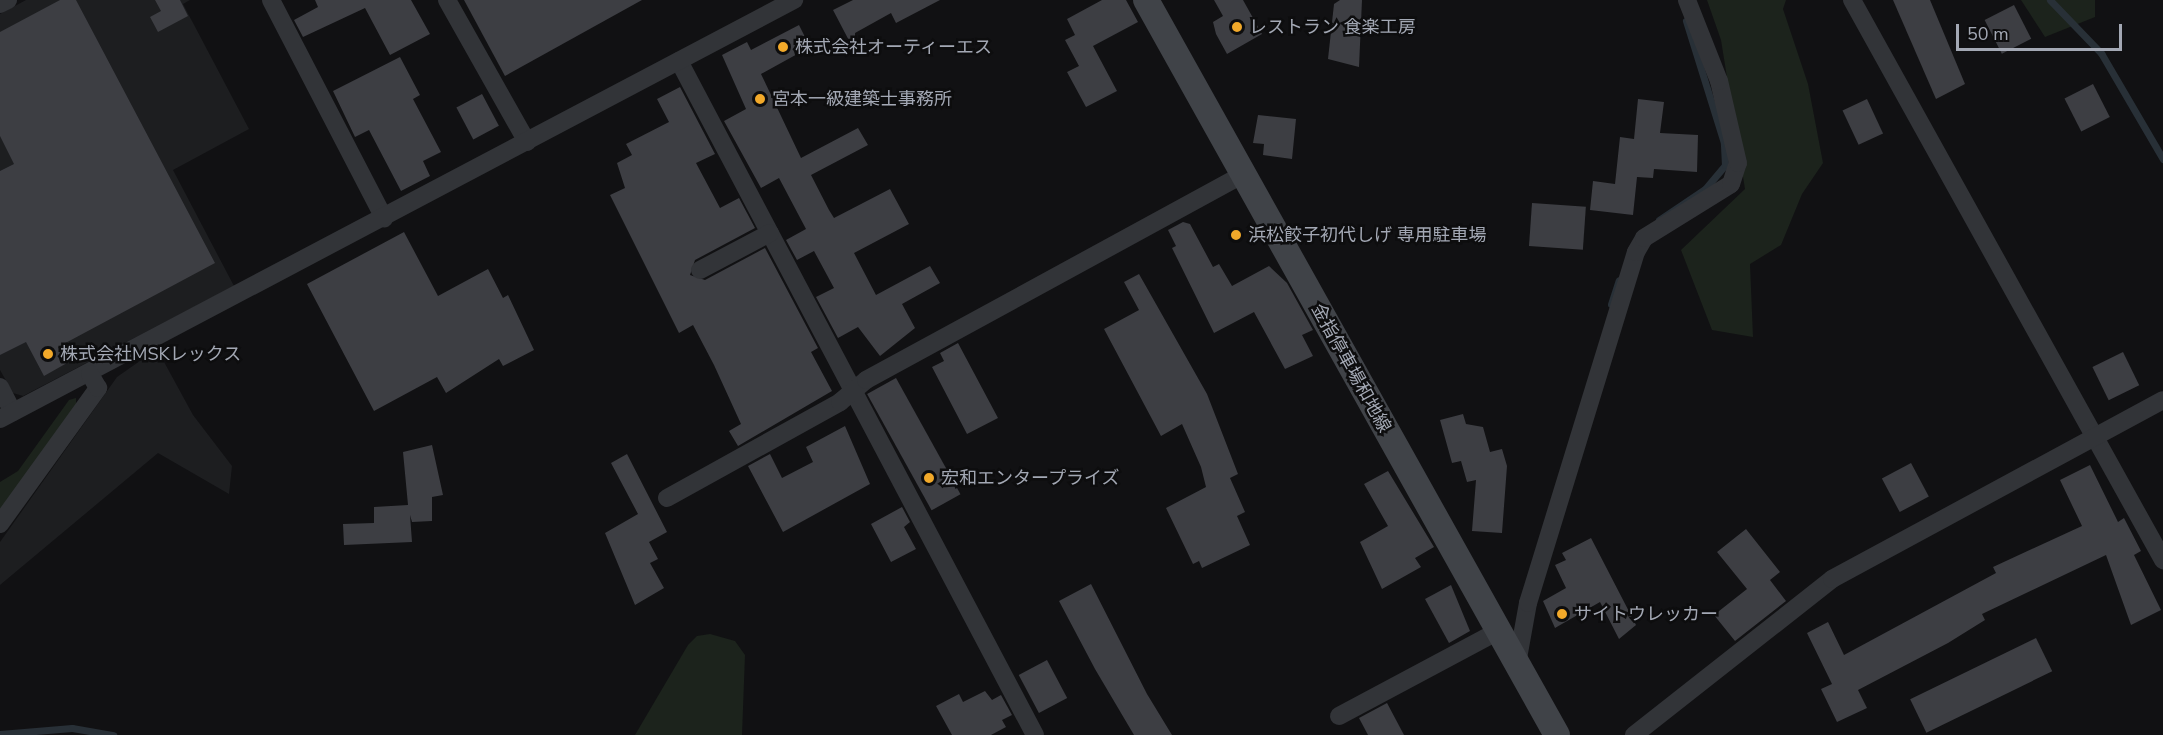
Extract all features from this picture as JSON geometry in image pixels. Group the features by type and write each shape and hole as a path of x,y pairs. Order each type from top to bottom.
{"main road":[{"name":"金指停車場和地線","path":"1146,0 1557,735"}],"street":[{"path":"0,4 8,0"},
{"path":"271,0 384,218"},
{"path":"447,0 527,142"},
{"path":"0,387 7,416 794,0"},
{"path":"1516,664 1528,603 1636,252 1644,238 1731,184 1738,163 1719,81 1687,0"},
{"path":"1852,0 2163,560"},
{"path":"679,61 1035,735"},
{"path":"667,498 854,390 1244,174"},
{"path":"700,270 770,233"},
{"path":"0,524 98,388 90,374"},
{"path":"1634,735 1833,579 2163,400"},
{"path":"1339,716 1498,631"}],"shaded area":[{"path":"26,0 190,0 183,4 249,129 173,170 234,286 23,396 13,393 0,370 0,14"},
{"path":"1707,0 1786,0 1783,9 1808,84 1823,163 1802,194 1781,245 1750,264 1753,337 1712,330 1681,250 1745,189 1721,40"},
{"path":"2021,0 2095,0 2095,17 2045,37"},
{"path":"157,349 193,415 232,466 229,494 158,453 0,585 0,542 117,377"},
{"path":"76,398 76,405 0,513 0,482 18,471 69,400"},
{"path":"710,634 735,641 745,655 742,735 635,735 688,645 697,636"}],"building":[{"path":"60,0 76,0 215,263 58,347 67,363 44,376 26,342 0,355 0,171 14,164 0,136 0,32"},
{"path":"155,0 180,0 188,16 158,32 150,17 161,11"},
{"path":"315,0 411,0 430,34 390,55 365,8 303,37 294,20 318,7"},
{"path":"464,0 642,0 505,76"},
{"path":"853,0 940,0 896,23 891,13 855,33 855,52 833,10"},
{"path":"1102,0 1126,0 1138,22 1093,46 1117,91 1086,107 1067,72 1079,66 1065,40 1075,35 1067,19"},
{"name":"レストラン 食楽工房","path":"1214,0 1243,0 1262,34 1227,54 1216,34 1213,22 1223,16"},
{"path":"1340,0 1362,0 1359,67 1328,59 1334,4"},
{"path":"1893,0 1930,0 1965,84 1936,99"},
{"path":"2014,5 2031,39 2002,54 1985,20"},
{"path":"799,25 810,47 761,74 801,158 858,128 868,145 811,175 829,210 834,218 890,189 909,224 854,253 876,295 930,266 940,283 902,304 915,328 880,356 858,327 838,338 816,297 834,288 814,251 797,260 786,240 806,229 779,178 761,188 724,121 746,109 722,55 747,42 751,50"},
{"path":"400,57 420,95 413,99 441,152 423,161 430,176 401,191 369,130 355,137 333,91"},
{"path":"2093,84 2110,117 2081,131 2064,99"},
{"path":"680,87 715,154 696,163 720,208 739,198 755,228 695,260 690,275 705,280 765,248 818,348 811,352 832,391 738,446 729,431 741,424 714,365 693,325 679,333 610,195 625,188 617,163 632,155 626,144 669,122 657,99"},
{"path":"482,94 499,126 473,139 456,108"},
{"path":"1638,99 1664,102 1660,133 1698,135 1697,172 1654,169 1653,178 1637,177 1633,215 1590,210 1593,181 1615,184 1620,137 1634,139"},
{"path":"1867,99 1883,133 1859,145 1843,110"},
{"path":"1258,115 1296,119 1292,159 1263,155 1264,144 1253,143"},
{"path":"1532,203 1586,207 1583,250 1529,246"},
{"path":"1183,222 1190,224 1213,267 1219,264 1232,286 1269,266 1287,283 1313,330 1302,335 1313,356 1285,369 1254,312 1214,333 1172,248 1176,246 1168,230"},
{"path":"404,232 438,296 488,269 503,298 508,295 534,350 503,366 499,359 446,393 437,377 374,411 307,284"},
{"path":"1139,274 1207,394 1238,474 1230,478 1245,512 1237,516 1250,545 1202,568 1199,561 1193,564 1166,508 1206,487 1201,467 1182,424 1161,436 1104,329 1139,310 1124,282"},
{"path":"958,343 998,418 967,434 932,367 944,361 940,353"},
{"path":"2123,352 2139,385 2109,400 2092,367"},
{"path":"896,378 960,494 932,510 867,394"},
{"path":"1463,414 1466,424 1483,427 1490,452 1502,449 1507,466 1502,533 1472,531 1476,480 1467,482 1461,461 1452,463 1440,420"},
{"path":"845,426 870,484 783,532 748,466 770,454 782,478 813,462 806,447"},
{"path":"432,445 443,495 432,497 432,521 412,522 410,515 412,542 344,545 343,524 374,523 374,507 408,505 403,452"},
{"path":"627,454 667,532 649,542 658,559 650,563 664,588 635,605 605,533 638,514 611,463"},
{"path":"1911,463 1929,497 1900,512 1882,478"},
{"path":"2090,465 2118,522 2124,518 2141,551 2134,555 2161,610 2131,625 2106,555 1982,614 1985,620 1948,643 1858,690 1867,708 1837,722 1821,689 1832,684 1807,633 1828,622 1844,655 1996,573 1993,567 2082,526 2060,480"},
{"path":"1388,471 1434,547 1415,558 1421,567 1382,589 1360,542 1388,526 1364,484"},
{"path":"902,507 910,522 904,527 916,549 891,562 871,524"},
{"path":"1746,529 1780,572 1770,580 1786,601 1735,641 1714,615 1747,589 1717,552"},
{"path":"1591,538 1636,625 1619,639 1600,602 1555,628 1543,601 1566,588 1555,565 1566,560 1562,553"},
{"path":"1091,584 1147,694 1172,735 1134,735 1095,669 1059,601"},
{"path":"1451,585 1470,631 1449,643 1425,599"},
{"path":"2036,638 2052,671 1926,733 1910,699"},
{"path":"1047,660 1067,698 1039,713 1019,675"},
{"path":"985,691 992,700 1001,695 1012,715 1002,720 1006,727 991,735 952,735 936,706 959,694 963,702"},
{"path":"1387,703 1404,735 1368,735 1359,718"}],"waterway":[{"path":"2050,0 2101,53 2163,159"},
{"path":"1659,220 1705,189 1725,165 1724,143 1686,21"},
{"path":"1611,304 1619,280"},
{"path":"0,734 72,728 113,735"}],"place":[{"name":"レストラン 食楽工房","path":"1237,27"},
{"name":"株式会社オーティーエス","path":"783,47"},
{"name":"宮本一級建築士事務所","path":"760,99"},
{"name":"浜松餃子初代しげ 専用駐車場","path":"1236,235"},
{"name":"株式会社MSKレックス","path":"48,354"},
{"name":"宏和エンタープライズ","path":"929,478"},
{"name":"サイトウレッカー","path":"1562,614"}]}
